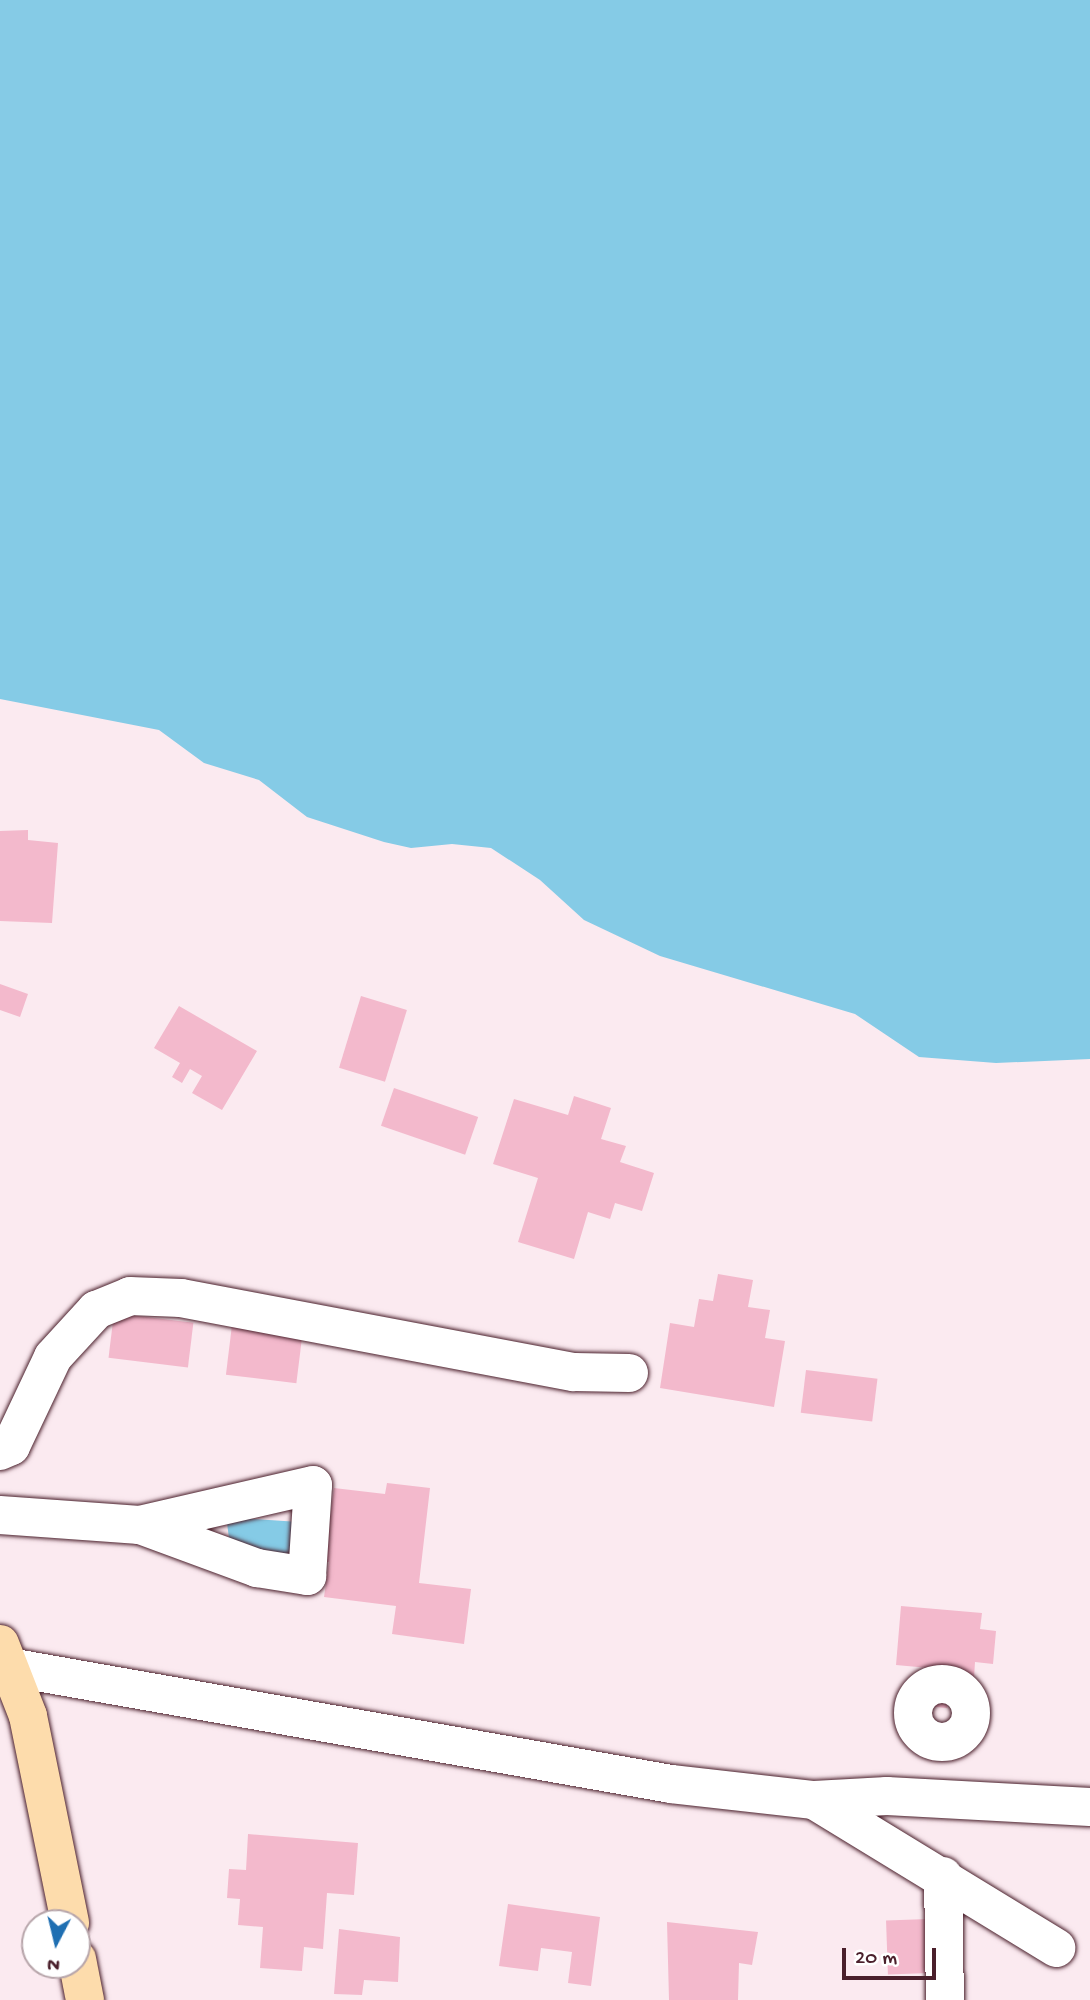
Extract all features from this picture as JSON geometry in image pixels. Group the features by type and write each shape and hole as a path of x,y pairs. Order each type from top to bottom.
{"main road":[{"path":"4,1656 27,1716 67,1909"},
{"path":"81,1979 85,2000"}],"street":[{"path":"0,1451 11,1446 53,1357 96,1310 130,1296 181,1298 573,1372 629,1373"},
{"path":"0,1515 140,1525"},
{"path":"4,1656 671,1784 814,1800 887,1796 937,1801 1090,1807"},
{"path":"937,1801 943,1743"},
{"path":"814,1800 1056,1948"},
{"path":"943,1877 944,2000"}],"water":[{"path":"0,0 1090,0 1090,1059 996,1063 919,1057 855,1014 660,956 584,920 540,880 491,848 452,844 411,848 384,842 307,817 259,780 204,763 159,730 0,699"},
{"path":"237,1518 314,1523 310,1559 230,1546 227,1523"}],"building":[{"path":"28,830 28,840 58,843 52,923 0,921 0,831"},
{"path":"0,984 28,994 20,1017 0,1010"},
{"path":"361,996 407,1010 385,1082 339,1068"},
{"path":"179,1006 257,1051 222,1110 192,1093 202,1076 190,1069 182,1083 172,1077 180,1063 154,1048"},
{"path":"394,1088 478,1117 465,1155 381,1126"},
{"path":"574,1096 611,1108 601,1139 626,1146 620,1162 654,1173 642,1211 615,1203 610,1219 588,1212 574,1259 518,1242 538,1178 493,1164 514,1099 568,1115"},
{"path":"718,1274 753,1280 748,1307 770,1310 765,1338 785,1341 774,1407 660,1388 670,1323 694,1327 699,1299 713,1301"},
{"path":"114,1313 193,1323 188,1367 109,1358"},
{"path":"232,1325 302,1334 296,1383 226,1375"},
{"path":"806,1370 877,1379 872,1421 801,1413"},
{"path":"387,1483 430,1488 419,1583 471,1589 464,1644 392,1634 396,1606 324,1597 329,1562 310,1559 329,1524 334,1488 385,1494"},
{"path":"901,1606 982,1613 980,1629 996,1631 993,1664 975,1662 974,1678 950,1677 947,1708 926,1706 929,1668 896,1665"},
{"path":"248,1834 358,1843 354,1895 327,1893 323,1949 304,1947 302,1971 260,1968 263,1927 238,1925 240,1899 227,1898 229,1869 246,1870"},
{"path":"508,1904 600,1917 591,1986 568,1983 572,1952 541,1948 538,1971 499,1966"},
{"path":"956,1918 958,1972 888,1974 886,1920"},
{"path":"667,1922 758,1932 752,1965 739,1963 738,2000 669,2000"},
{"path":"339,1929 400,1937 398,1982 364,1980 362,1995 334,1994"}]}
